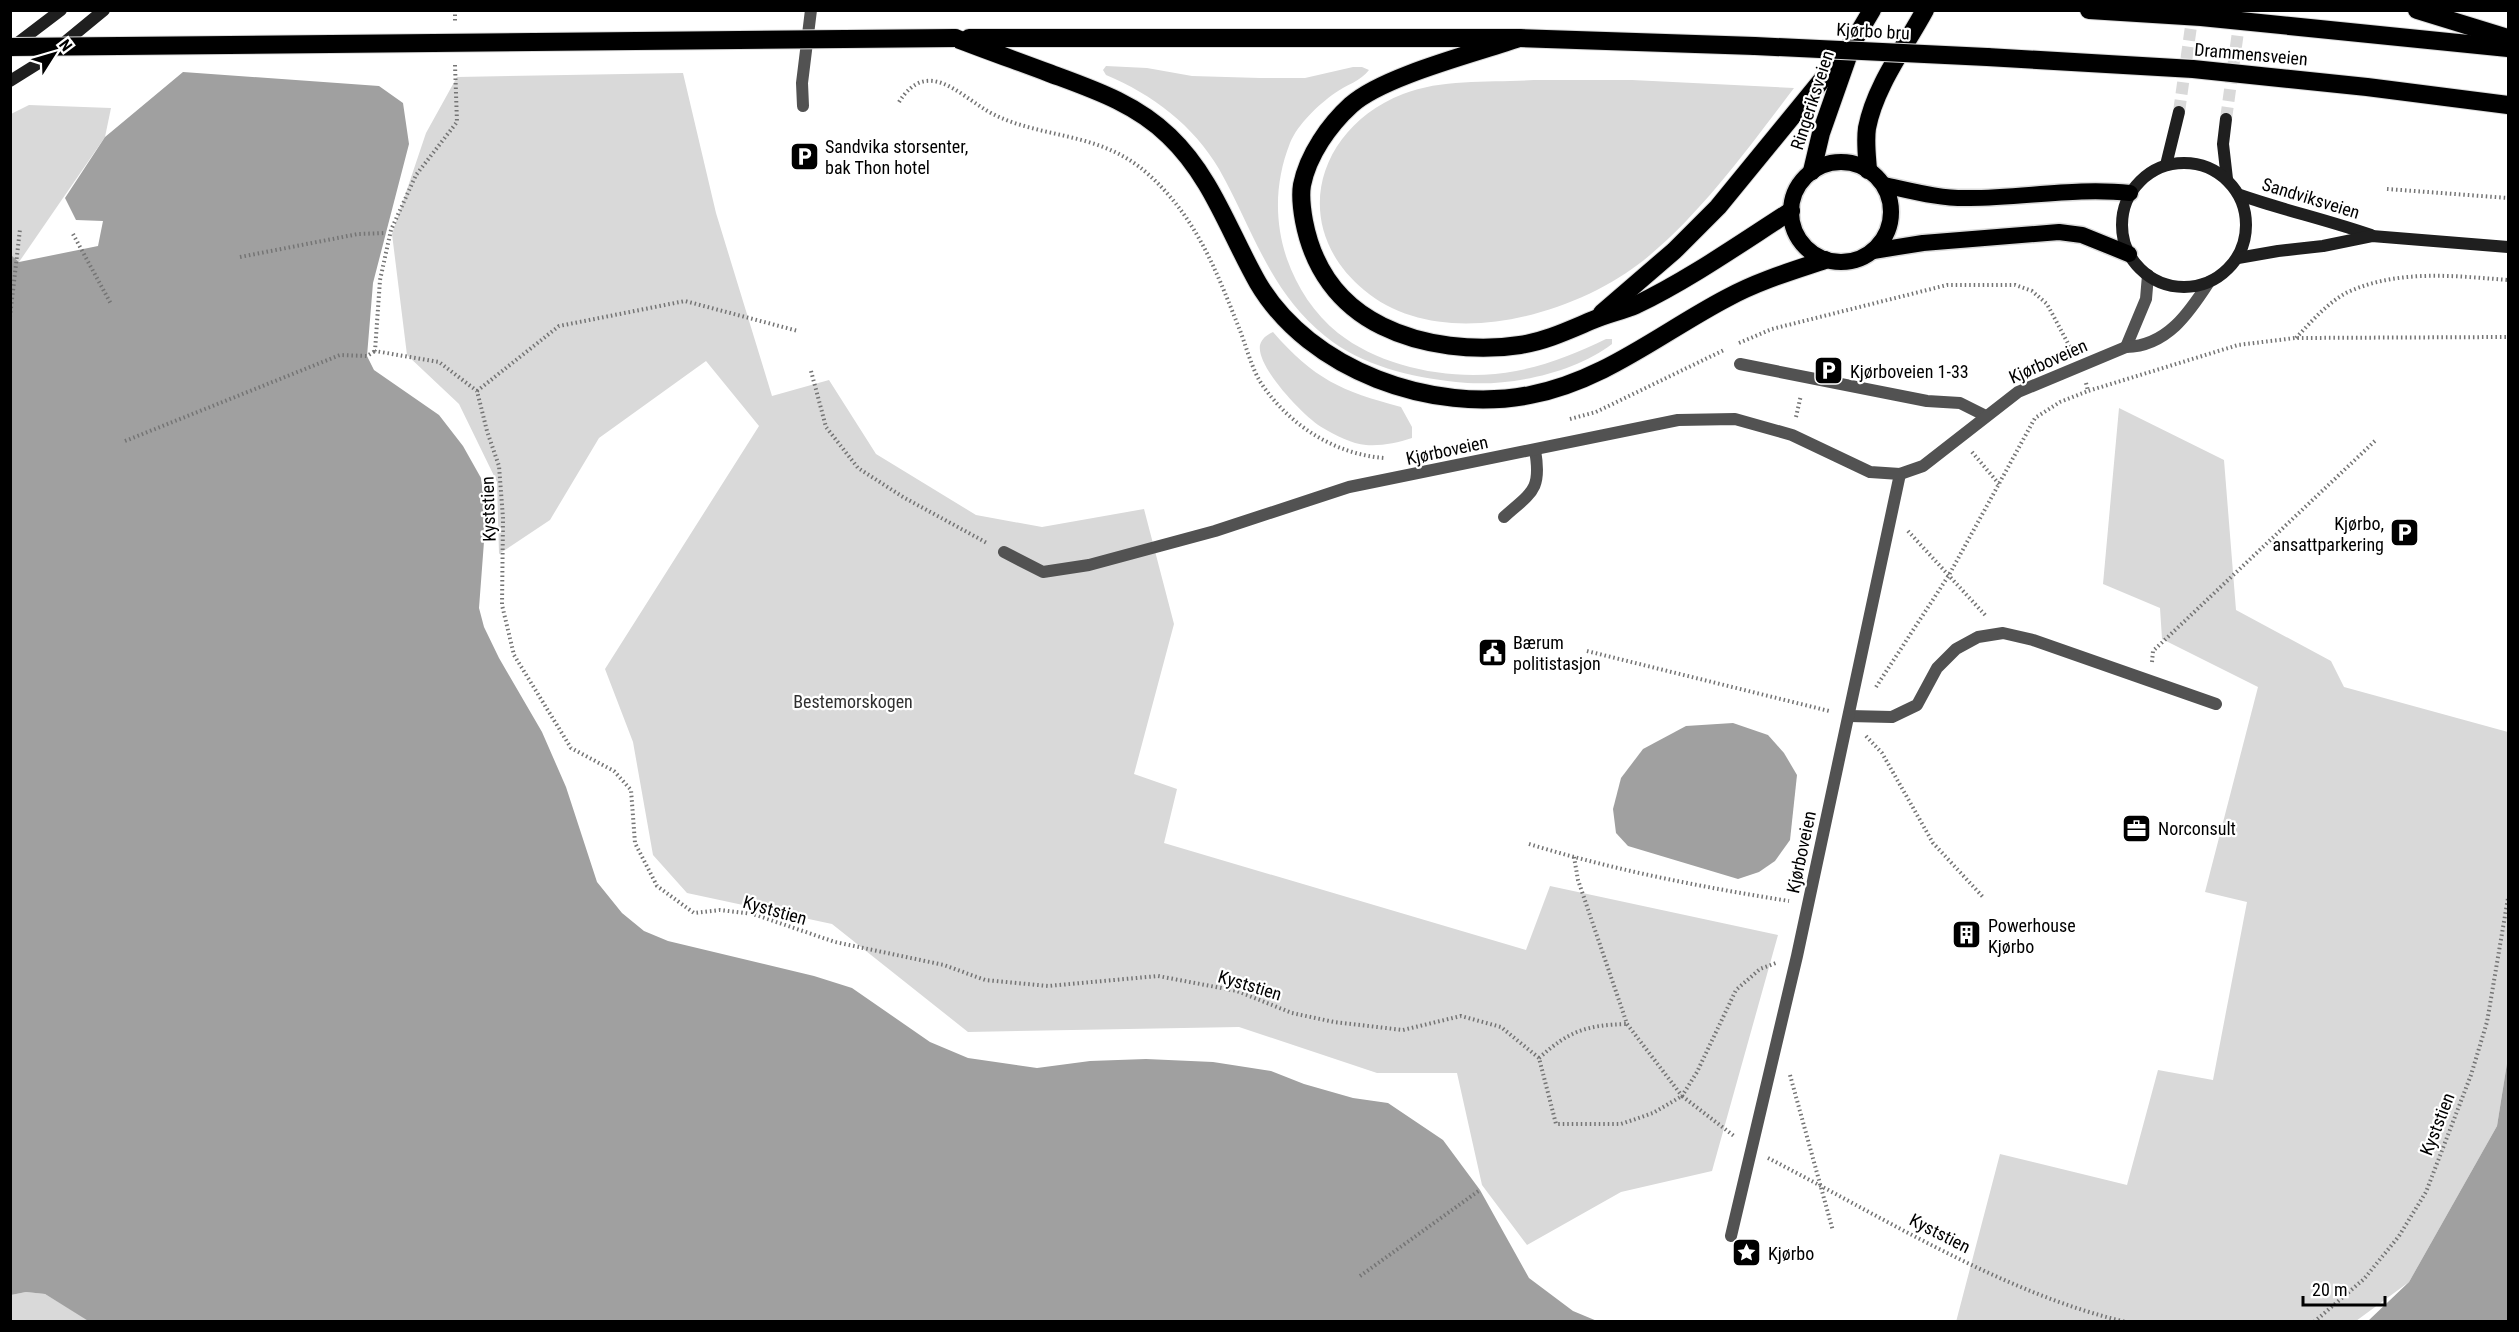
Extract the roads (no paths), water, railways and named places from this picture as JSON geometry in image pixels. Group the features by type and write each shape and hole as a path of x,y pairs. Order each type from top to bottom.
{"highway":[{"name":"Ringeriksveien","path":"1812,171 1821,133 1852,42 1872,10"},
{"path":"1868,170 1867,128 1872,109 1925,10"},
{"name":"Drammensveien","path":"2089,10 2201,18 2508,48"},
{"path":"2417,10 2508,38"},
{"path":"10,48 955,38 1519,38"},
{"path":"955,38 1126,104 1167,134 1182,149 1207,182 1223,210 1245,259 1272,304 1312,343 1338,360 1397,385 1431,394 1502,399 1566,386 1627,357 1695,316 1759,283 1825,260"},
{"path":"1519,38 1379,87 1354,102 1339,117 1323,138 1312,159 1302,186 1302,210 1308,241 1318,267 1331,286 1347,302 1382,326 1408,336 1462,346 1494,347 1547,339 1635,305 1791,211"},
{"name":"Kjørbo bru","path":"1519,38 1988,57"},
{"path":"1594,319 1674,251 1718,207 1852,42"},
{"name":"Drammensveien","path":"1988,57 2193,69 2367,87 2508,105"},
{"path":"1839,162 1855,164 1868,170 1884,185 1891,208 1891,220 1881,243 1858,260 1842,262 1815,256 1800,241 1791,221 1791,211 1797,189 1812,171 1825,164 1839,162"},
{"path":"1884,185 1954,198 2103,190 2130,193"},
{"path":"1873,251 1923,243 2059,232 2082,235 2129,254"}],"main road":[{"path":"10,48 61,10"},
{"path":"10,81 42,61 104,10"},
{"path":"2166,165 2179,112"},
{"path":"2226,119 2223,144 2227,179"},
{"path":"2188,162 2209,167 2227,179 2240,195 2247,216 2246,238 2238,258 2222,275 2201,285 2178,287 2159,282 2141,271 2129,254 2122,234 2123,213 2130,193 2145,176 2166,165 2188,162"},
{"name":"Sandviksveien","path":"2240,195 2277,207 2321,217 2372,236 2508,247"},
{"name":"Sandviksveien","path":"2238,258 2324,246 2372,236"}],"street":[{"path":"803,106 802,82 811,10"},
{"path":"2126,347 2146,299 2148,275"},
{"name":"Kjørboveien","path":"1004,552 1043,572 1089,565 1215,531 1349,487 1678,420 1735,419 1792,435 1870,472 1900,474 1923,466 2018,392 2126,347 2141,347 2153,342 2172,329 2193,307 2209,282"},
{"path":"1740,364 1927,401 1960,403 1986,416"},
{"path":"1504,517 1534,490 1539,472 1535,450"},
{"name":"Kjørboveien","path":"1731,1236 1797,956 1900,474"},
{"path":"1849,716 1892,717 1917,705 1937,668 1956,649 1978,636 2003,633 2034,640 2216,704"}],"tunnel":[{"path":"2226,119 2241,10"},
{"path":"2179,112 2193,12"}],"place":[{"name":"Sandvika storsenter, bak Thon hotel","path":"804,156"},
{"name":"Kjørboveien 1-33","path":"1829,371"},
{"name":"Kjørbo, ansattparkering","path":"2405,533"},
{"name":"Bærum politistasjon","path":"1492,652"},
{"name":"Norconsult","path":"2137,828"},
{"name":"Powerhouse Kjørbo","path":"1967,935"},
{"name":"Kjørbo","path":"1747,1253"}],"park label":[{"name":"Bestemorskogen","path":"853,701"}]}
